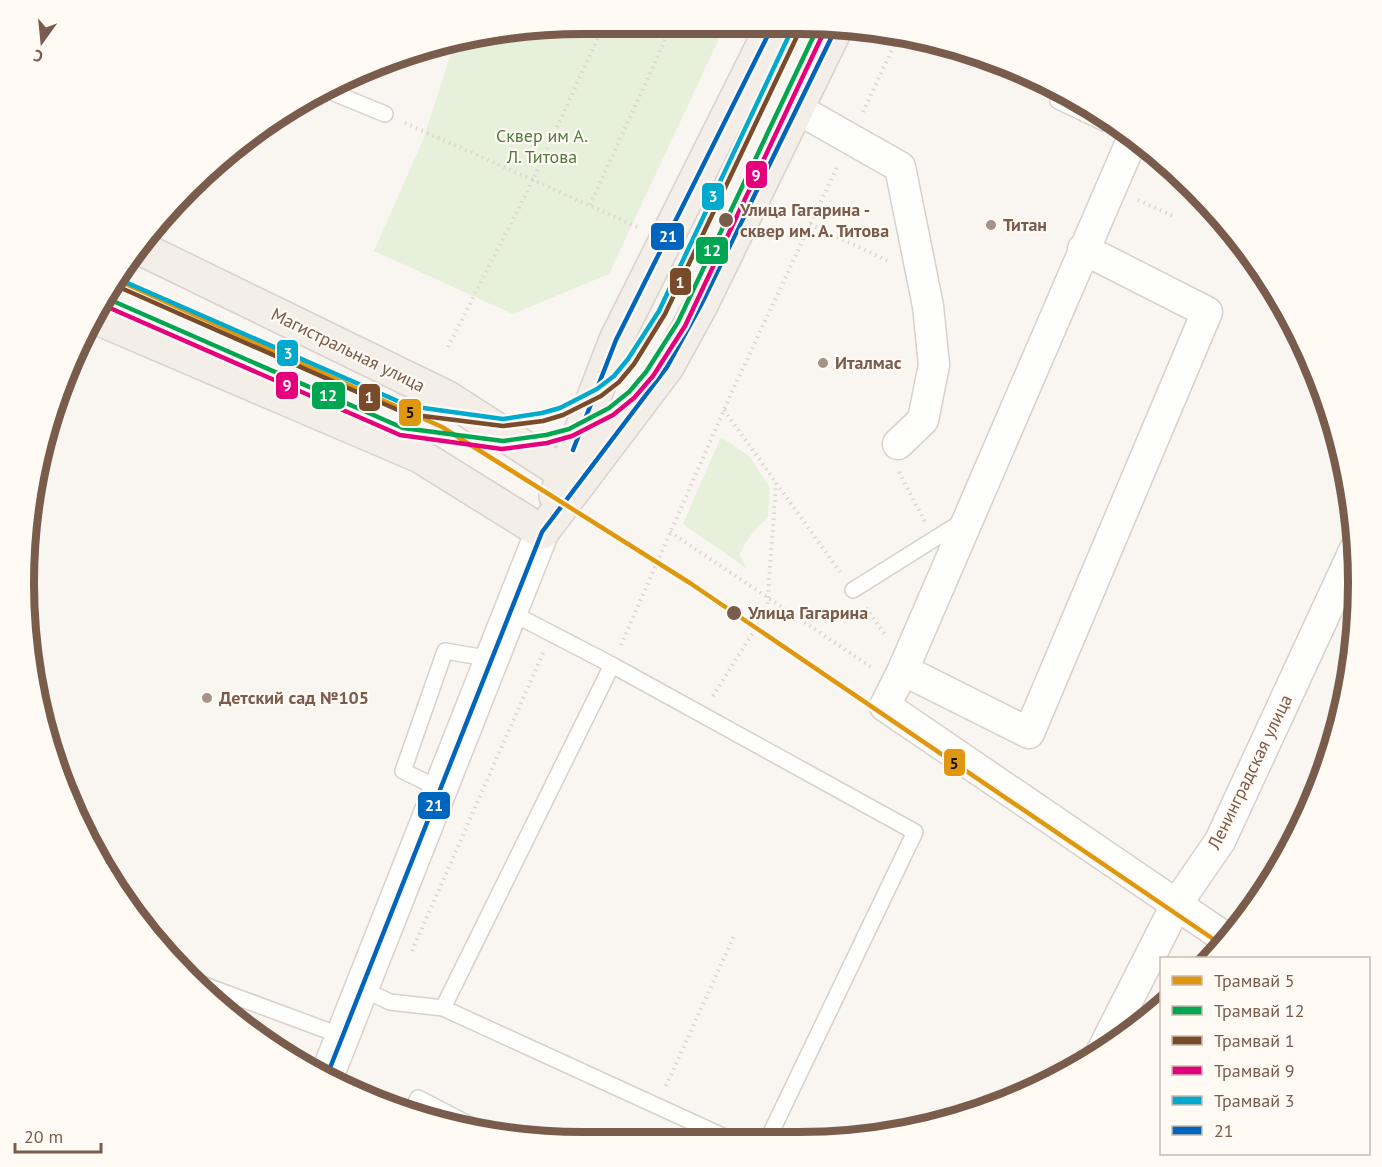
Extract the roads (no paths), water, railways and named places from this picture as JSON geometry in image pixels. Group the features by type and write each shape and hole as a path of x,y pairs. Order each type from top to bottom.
{"main road":[{"path":"329,1070 542,532 572,478 616,340 769,34"},
{"path":"572,478 667,367 701,305 832,36"},
{"name":"Магистральная улица","path":"146,251 448,399 572,478"},
{"path":"102,320 420,456 542,532"}],"street":[{"path":"796,108 900,167 928,306 934,365 923,420 898,456"},
{"path":"1129,145 885,705 1220,934"},
{"path":"901,672 1029,733 1207,312 1083,249"},
{"name":"Ленинградская улица","path":"1110,1036 1176,905 1220,841 1347,566"}],"lane":[{"path":"336,94 385,114"},
{"path":"1058,101 1074,109"},
{"path":"853,590 968,518"},
{"path":"510,612 612,665 915,832 771,1132"},
{"path":"440,789 403,771 446,651 492,659"},
{"path":"443,1008 612,665"},
{"path":"213,988 342,1036"},
{"path":"361,988 390,1002 443,1008 714,1132"},
{"path":"415,1105 418,1098 455,1117"}],"tram line":[{"name":"3","path":"125,282 409,406 503,419 560,408 597,389 614,376 628,359 659,311 790,34"},
{"name":"1","path":"121,288 407,414 503,426 543,421 563,415 601,396 619,382 634,364 665,314 798,34"},
{"name":"12","path":"113,301 403,428 503,441 569,429 609,408 629,392 646,372 678,322 814,35"},
{"name":"9","path":"109,308 400,435 502,449 547,443 572,436 613,415 634,398 653,376 685,326 822,35"},
{"name":"5","path":"124,283 442,427 690,583 1215,940"}],"place":[{"name":"Улица Гагарина - сквер им. А. Титова","path":"726,220"},
{"name":"Титан","path":"991,225"},
{"name":"Италмас","path":"823,363"},
{"name":"Улица Гагарина","path":"734,613"},
{"name":"Детский сад №105","path":"207,698"}],"park label":[{"name":"Сквер им А. Л. Титова","path":"542,146"}]}
